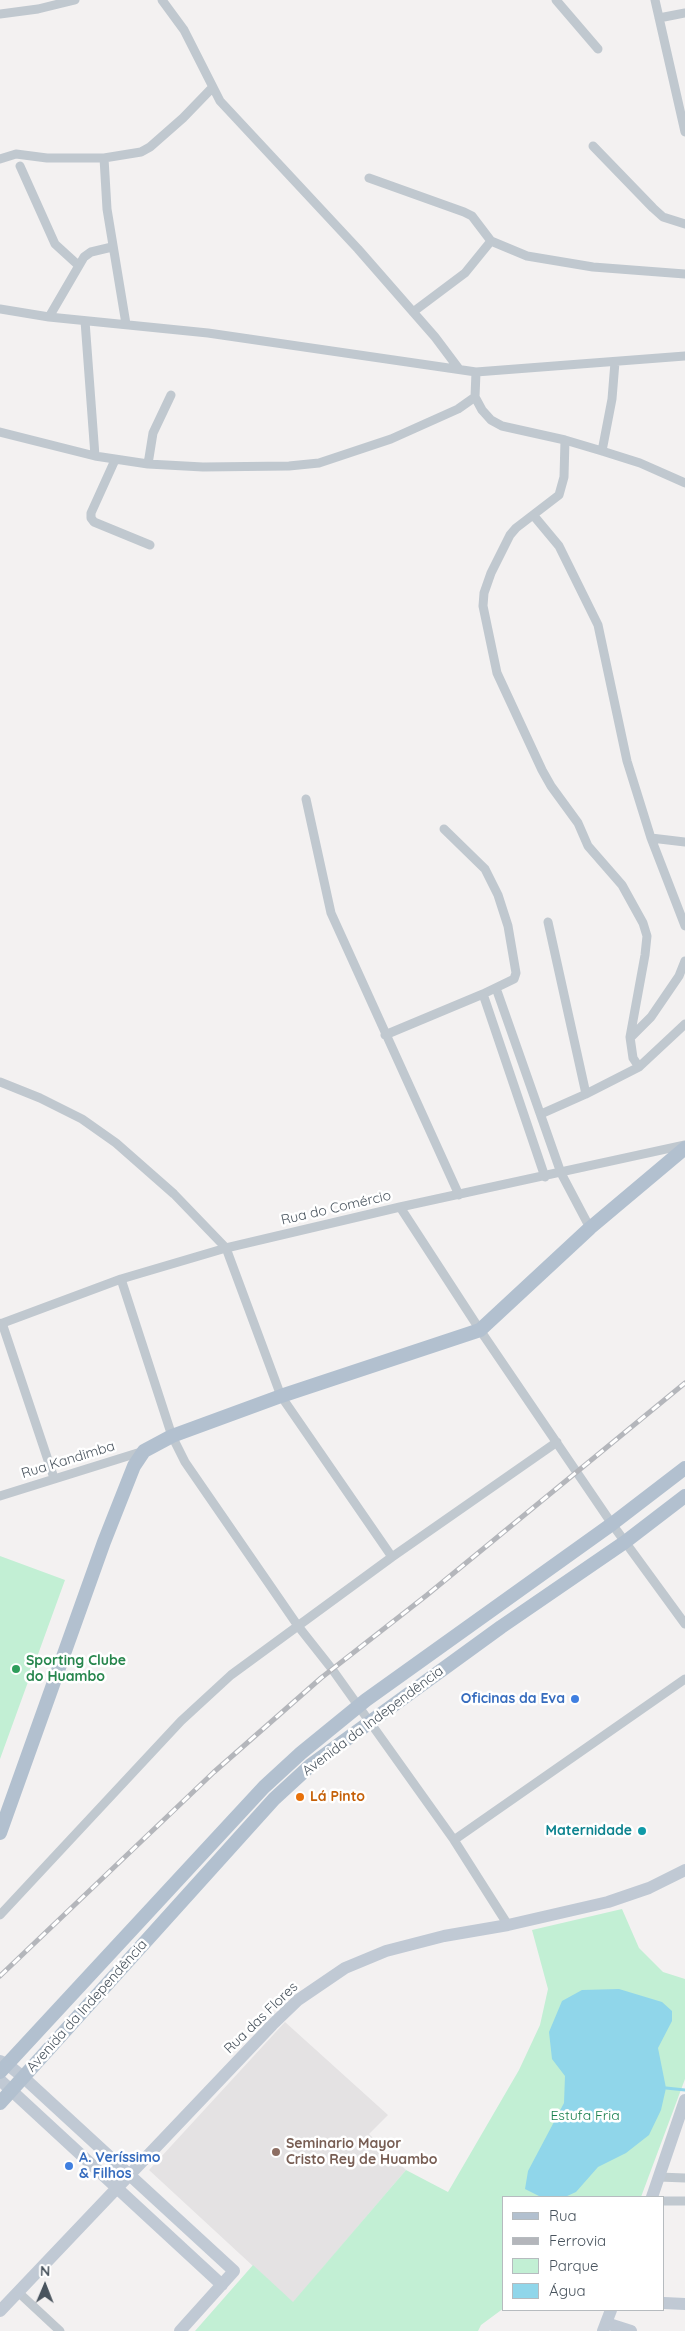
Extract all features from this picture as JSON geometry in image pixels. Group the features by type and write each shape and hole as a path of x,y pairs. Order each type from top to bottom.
{"main road":[{"path":"0,1833 104,1542 134,1466 144,1451 172,1436 281,1396 480,1330 590,1228 685,1146"},
{"name":"Avenida da Independência","path":"2,2065 264,1787 358,1707 612,1524 685,1468"},
{"name":"Avenida da Independência","path":"0,2103 274,1799 312,1764 502,1627 626,1542 685,1496"},
{"path":"489,1612 502,1627"}],"street":[{"path":"0,14 38,9 75,0"},
{"path":"162,0 193,46 220,101 252,138 358,249 413,312 459,369"},
{"path":"556,0 598,49"},
{"path":"655,0 685,132"},
{"path":"659,18 685,13"},
{"path":"0,159 16,154 47,158 104,158 130,155 150,147 183,118 212,88"},
{"path":"594,146 653,208 663,216 685,224"},
{"path":"104,158 106,209 126,324"},
{"path":"20,166 55,244 78,265"},
{"path":"369,178 464,212 472,216 491,241 536,257 593,267 685,274"},
{"path":"413,312 464,273 491,241"},
{"path":"48,318 78,265 91,252 112,247"},
{"path":"0,309 48,318 208,333 476,372 685,356"},
{"path":"85,321 95,456"},
{"path":"602,451 612,398 616,362"},
{"path":"476,372 475,397 482,410 491,420 502,426 565,440 602,451 640,463 685,483"},
{"path":"148,464 152,433 171,395"},
{"path":"0,432 95,456 148,464 203,467 319,463 391,439 458,409 475,397"},
{"path":"565,440 564,477 559,494 534,516 516,528 510,536 490,573 484,593 483,606 497,673 542,770 551,786 578,823 588,846 622,885 637,908 645,929 647,936 645,955 630,1037 633,1058 639,1067"},
{"path":"116,460 91,513 91,518 94,522 150,546"},
{"path":"534,516 558,546 598,625 627,761 651,838 685,926"},
{"path":"306,799 331,913 385,1036 459,1195"},
{"path":"385,1036 496,988 514,979 516,973 508,926 498,895 485,869 444,829"},
{"path":"651,838 685,842"},
{"path":"548,922 586,1094"},
{"path":"630,1037 656,1010 679,976 685,961"},
{"path":"496,988 561,1173 590,1228"},
{"path":"482,994 545,1177"},
{"path":"541,1114 639,1067 685,1024"},
{"path":"0,1082 40,1098 82,1119 116,1143 174,1194 226,1248 281,1396 392,1557"},
{"name":"Rua do Comércio","path":"1,1324 121,1280 226,1248 400,1207 685,1146"},
{"path":"400,1207 480,1330 612,1524 685,1624"},
{"path":"121,1280 172,1436 185,1462 298,1626 332,1669 454,1840 508,1925"},
{"path":"1,1324 54,1478"},
{"path":"0,1915 181,1721 231,1675 392,1557 558,1442"},
{"name":"Rua Kandimba","path":"0,1496 144,1451"},
{"path":"454,1840 685,1679"},
{"name":"Rua das Flores","path":"0,2312 298,2000 345,1968 386,1951 444,1936 508,1925 608,1902 649,1888 685,1870"},
{"path":"2,2065 23,2077 234,2271 180,2331"},
{"path":"0,2080 222,2286"},
{"path":"652,2196 685,2100"},
{"path":"659,2177 685,2178"},
{"path":"665,2201 685,2201"},
{"path":"18,2292 60,2331"},
{"path":"665,2303 685,2304"},
{"path":"610,2317 631,2331"}],"shaded area":[{"name":"Seminario Mayor Cristo Rey de Huambo","path":"285,2022 388,2115 369,2134 406,2170 293,2303 149,2170"}],"green space":[{"name":"Sporting Clube do Huambo","path":"0,1556 65,1580 0,1759"},
{"name":"Estufa Fria","path":"622,1909 639,1948 663,1972 685,1979 685,2079 641,2196 502,2196 502,2309 481,2325 478,2331 195,2331 253,2265 293,2302 406,2170 448,2192 519,2070 540,2025 548,1989 532,1930"}],"water":[{"path":"619,1989 662,2002 672,2011 672,2021 658,2048 666,2088 661,2110 649,2135 626,2153 598,2167 576,2192 567,2196 539,2196 525,2189 528,2171 564,2103 565,2076 552,2059 549,2032 562,2001 582,1990"}],"waterway":[{"path":"666,2088 685,2090"}],"railway":[{"path":"0,1976 214,1772 321,1678 427,1595 685,1383"}],"place":[{"name":"Sporting Clube do Huambo","path":"16,1669"},
{"name":"Oficinas da Eva","path":"575,1699"},
{"name":"Lá Pinto","path":"300,1797"},
{"name":"Maternidade","path":"642,1831"},
{"name":"Seminario Mayor Cristo Rey de Huambo","path":"276,2152"},
{"name":"A. Veríssimo & Filhos","path":"69,2166"}]}
